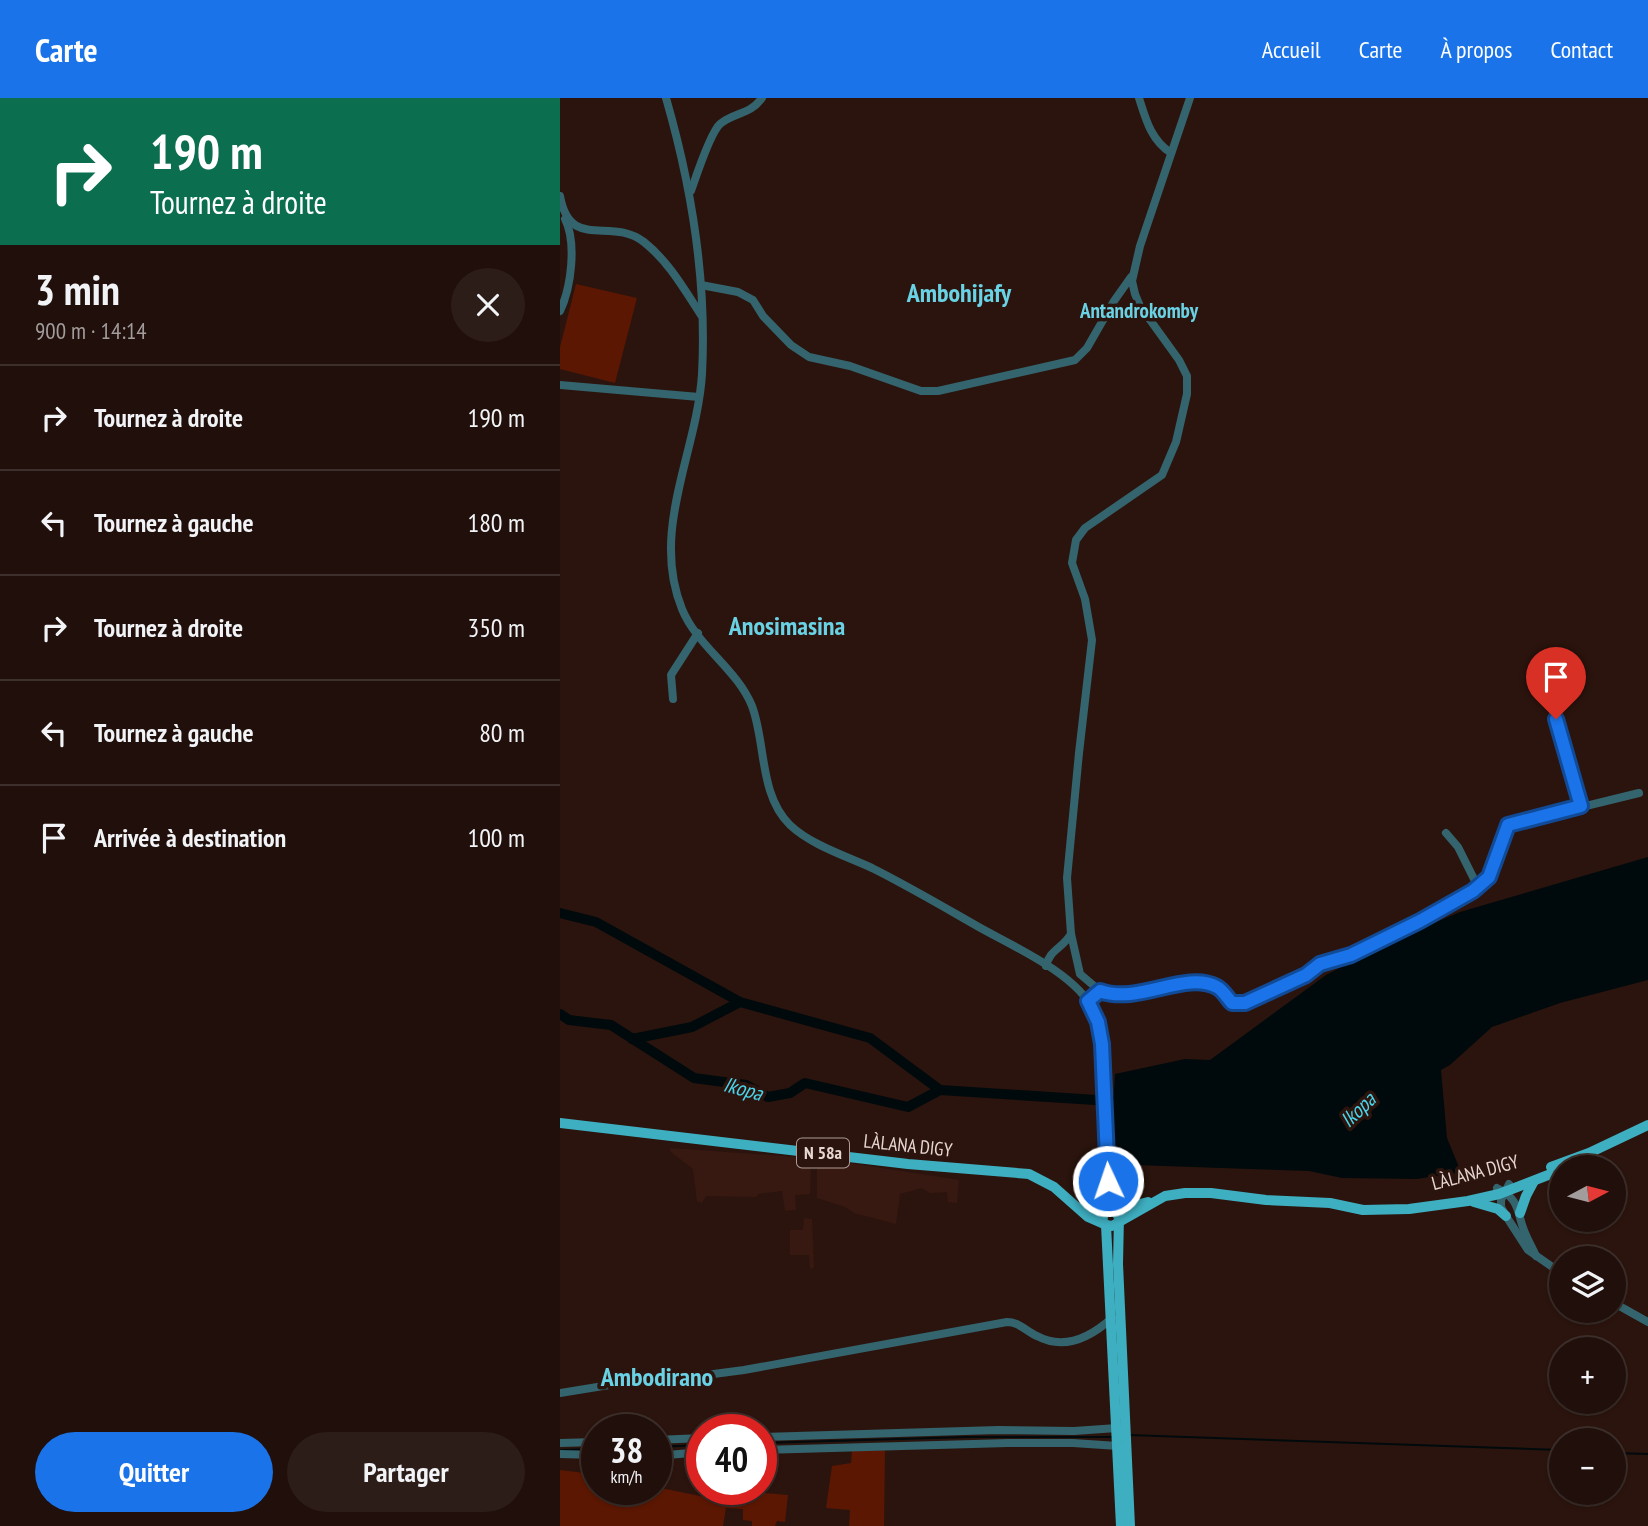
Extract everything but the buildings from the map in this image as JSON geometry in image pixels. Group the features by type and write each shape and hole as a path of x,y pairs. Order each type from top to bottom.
{"main road":[{"name":"LÀLANA DIGY","path":"560,1123 908,1164 1022,1173 1042,1180 1076,1207"},
{"name":"LÀLANA DIGY","path":"1105,1224 1115,1225 1112,1212 1135,1209 1177,1194 1211,1193 1266,1200 1330,1203 1363,1210 1409,1209 1468,1201 1589,1153 1648,1125"},
{"name":"LÀLANA DIGY","path":"1409,1209 1534,1181 1549,1175"},
{"path":"1108,1177 1117,1199 1135,1209 1124,1227 1118,1246"},
{"path":"1520,1213 1534,1181"},
{"path":"1468,1201 1490,1206 1506,1216"},
{"path":"1076,1207 1112,1212 1118,1246 1121,1428"},
{"name":"N 58a","path":"1076,1207 1088,1217 1105,1224"},
{"path":"1105,1224 1130,1526"},
{"path":"1121,1526 1122,1445"}],"street":[{"path":"666,98 690,194 699,250 701,285 702,377 677,496 671,541 674,586 684,613 751,703 769,783 786,821 809,838 906,885 1046,966 1070,983 1088,1001 1098,1022 1103,1056 1112,1212"},
{"path":"690,194 719,124 755,108 762,98"},
{"path":"1139,98 1153,137 1159,146 1171,153"},
{"path":"701,285 738,292 753,300 763,316 791,345 809,357 850,366 921,391 938,391 1075,360 1087,348 1114,301 1133,275 1190,98"},
{"path":"560,195 562,209 570,223 580,229 619,231 644,242 670,268 702,317"},
{"path":"560,210 569,226 571,255 569,283 560,312"},
{"path":"1133,275 1135,294 1140,306 1179,360 1187,376 1187,394 1176,442 1161,475 1103,514 1085,528 1076,540 1072,563 1085,599 1092,640 1067,878 1071,934 1080,974 1100,991 1124,996 1196,983 1218,987 1232,1003 1245,1003 1306,975 1320,964 1351,955 1376,943 1478,887 1489,877 1508,825 1639,793"},
{"path":"560,385 699,397"},
{"path":"673,699 671,675 698,633"},
{"path":"1556,719 1581,806"},
{"path":"1446,833 1458,847 1478,887"},
{"path":"1046,966 1050,954 1065,943 1071,934"},
{"path":"1088,1001 1100,991"},
{"path":"1504,1188 1513,1198 1536,1256"},
{"path":"1504,1188 1501,1207 1506,1216 1528,1250 1549,1265"},
{"path":"1626,1310 1648,1322"},
{"path":"560,1393 677,1374 706,1375 744,1370 1007,1322 1018,1324 1047,1340 1064,1342 1090,1335 1112,1318"},
{"path":"777,1437 1121,1428"},
{"path":"560,1443 581,1442"},
{"path":"777,1450 1008,1443 1122,1445"},
{"path":"560,1454 581,1455"}],"shaded area":[{"path":"576,284 637,298 615,383 560,369 560,347"},
{"path":"670,1148 811,1158 810,1194 795,1195 796,1210 785,1211 782,1191 758,1194 757,1197 706,1196 702,1203 697,1201 693,1169 671,1152"},
{"path":"817,1158 959,1180 957,1203 948,1202 947,1192 930,1193 922,1188 900,1194 896,1224 854,1213 845,1207 817,1198"},
{"path":"804,1218 812,1219 814,1268 810,1269 809,1255 790,1255 790,1230 803,1230"},
{"path":"885,1450 884,1526 849,1526 850,1510 826,1508 832,1466 851,1463 852,1451"},
{"path":"560,1470 581,1473 581,1505 672,1505 672,1490 686,1493 686,1505 777,1505 777,1494 788,1495 785,1522 777,1521 775,1526 752,1526 752,1521 743,1520 743,1509 726,1508 723,1526 560,1526"}],"water":[{"path":"1648,857 1648,980 1560,1003 1492,1027 1441,1070 1447,1138 1461,1172 1417,1179 1342,1178 1309,1171 1135,1165 1114,1144 1112,1121 1115,1074 1185,1059 1210,1060 1326,975 1391,941 1460,912"}],"waterway":[{"name":"Ikopa","path":"560,913 596,922 740,1002 870,1038 940,1090"},
{"name":"Ikopa","path":"632,1039 692,1027 740,1002"},
{"name":"Ikopa","path":"560,1014 569,1020 611,1025 694,1078 746,1085 768,1097 790,1093 805,1083 908,1107 940,1090 1127,1102"},
{"path":"1129,1435 1549,1450"},
{"path":"777,1443 968,1437 1114,1437"},
{"path":"672,1446 686,1446"},
{"path":"561,1450 581,1449"},
{"path":"1626,1453 1648,1454"}],"district":[{"name":"Ambohijafy","path":"959,293"},
{"name":"Antandrokomby","path":"1139,311"},
{"name":"Anosimasina","path":"787,626"},
{"name":"Ambodirano","path":"657,1377"}],"route":[{"path":"1108,1181 1102,1044 1098,1022 1088,1001 1100,991 1124,996 1196,983 1218,987 1232,1003 1245,1003 1306,975 1320,964 1351,955 1473,891 1489,877 1508,825 1581,806 1556,719"}]}
